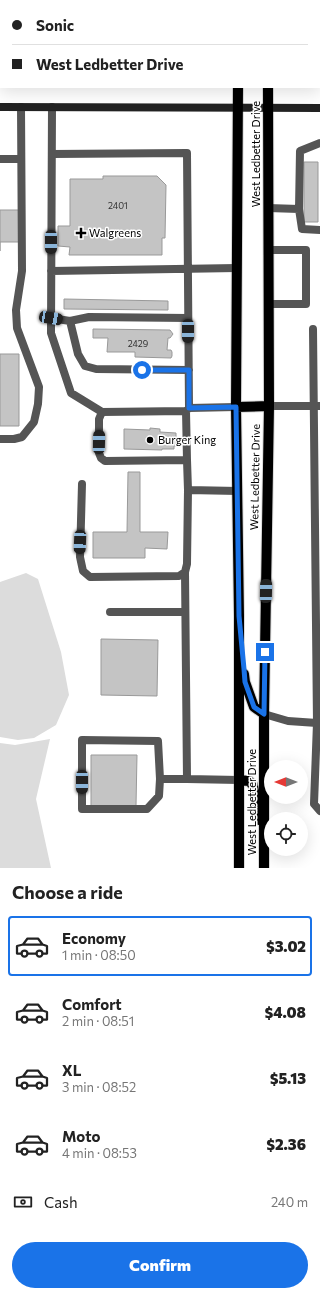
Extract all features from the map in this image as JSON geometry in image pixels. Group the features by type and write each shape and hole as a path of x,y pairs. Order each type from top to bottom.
{"main road":[{"name":"West Ledbetter Drive","path":"238,88 236,407 239,616 239,868"},
{"name":"West Ledbetter Drive","path":"264,812 264,714 269,406 268,88"},
{"path":"0,107 320,108"},
{"path":"236,407 269,406"},
{"path":"239,616 245,682 254,707 264,714"},
{"path":"239,780 249,780 253,785 264,856"},
{"name":"West Ledbetter Drive","path":"264,856 264,868"}],"lane":[{"path":"0,439 14,439 22,437 34,422 38,404 39,387 17,328 16,310 22,271 21,107"},
{"path":"52,107 51,333 71,393 102,412 188,410 236,407"},
{"path":"320,143 300,151 299,209 302,229 320,230"},
{"path":"52,154 188,153 189,370 187,564 185,572 186,779"},
{"path":"0,159 21,159"},
{"path":"268,208 299,209"},
{"path":"268,250 306,250 306,304 268,304"},
{"path":"51,271 188,270 237,268"},
{"path":"51,318 70,321 89,317 188,318"},
{"path":"70,321 78,354 85,366 96,369 189,370"},
{"path":"313,329 317,406 318,502 318,723 314,804 320,811"},
{"path":"269,406 317,406"},
{"path":"102,412 99,420 99,454 105,461 187,460"},
{"path":"82,484 80,557 83,571 90,577 179,576 185,572"},
{"path":"188,490 238,491"},
{"path":"110,612 185,612"},
{"path":"264,714 288,721 318,723"},
{"path":"82,740 158,741 160,779 159,796 147,809 82,809 82,740"},
{"path":"160,779 239,780"}],"shaded area":[{"path":"26,573 38,579 61,652 69,695 56,725 34,738 18,740 0,737 0,582"},
{"path":"50,739 36,799 51,868 0,868 0,743 15,745"}],"building":[{"path":"304,162 318,162 318,222 304,222"},
{"name":"Walgreens","path":"103,176 157,176 166,185 165,238 162,238 162,255 69,255 70,247 58,246 58,226 70,226 70,179 103,179"},
{"path":"0,210 20,210 20,242 0,242"},
{"path":"64,299 168,301 168,310 64,309"},
{"path":"93,329 170,330 173,334 170,338 168,338 167,350 171,350 172,356 171,358 135,357 135,352 107,352 108,338 93,338"},
{"path":"0,354 19,354 19,426 0,426"},
{"name":"Burger King","path":"150,428 160,429 160,432 176,433 176,446 174,446 174,449 124,449 124,429 150,430"},
{"path":"128,472 140,472 140,532 168,532 167,549 145,548 145,558 93,558 93,532 127,532"},
{"path":"101,639 158,640 157,696 101,695"},
{"path":"91,755 137,755 136,806 91,806"}],"place":[{"name":"Walgreens","path":"81,233"},
{"name":"Burger King","path":"150,440"}],"route":[{"path":"142,370 189,370 189,408 236,407 239,616 245,682 254,707 264,714 265,652"}]}
